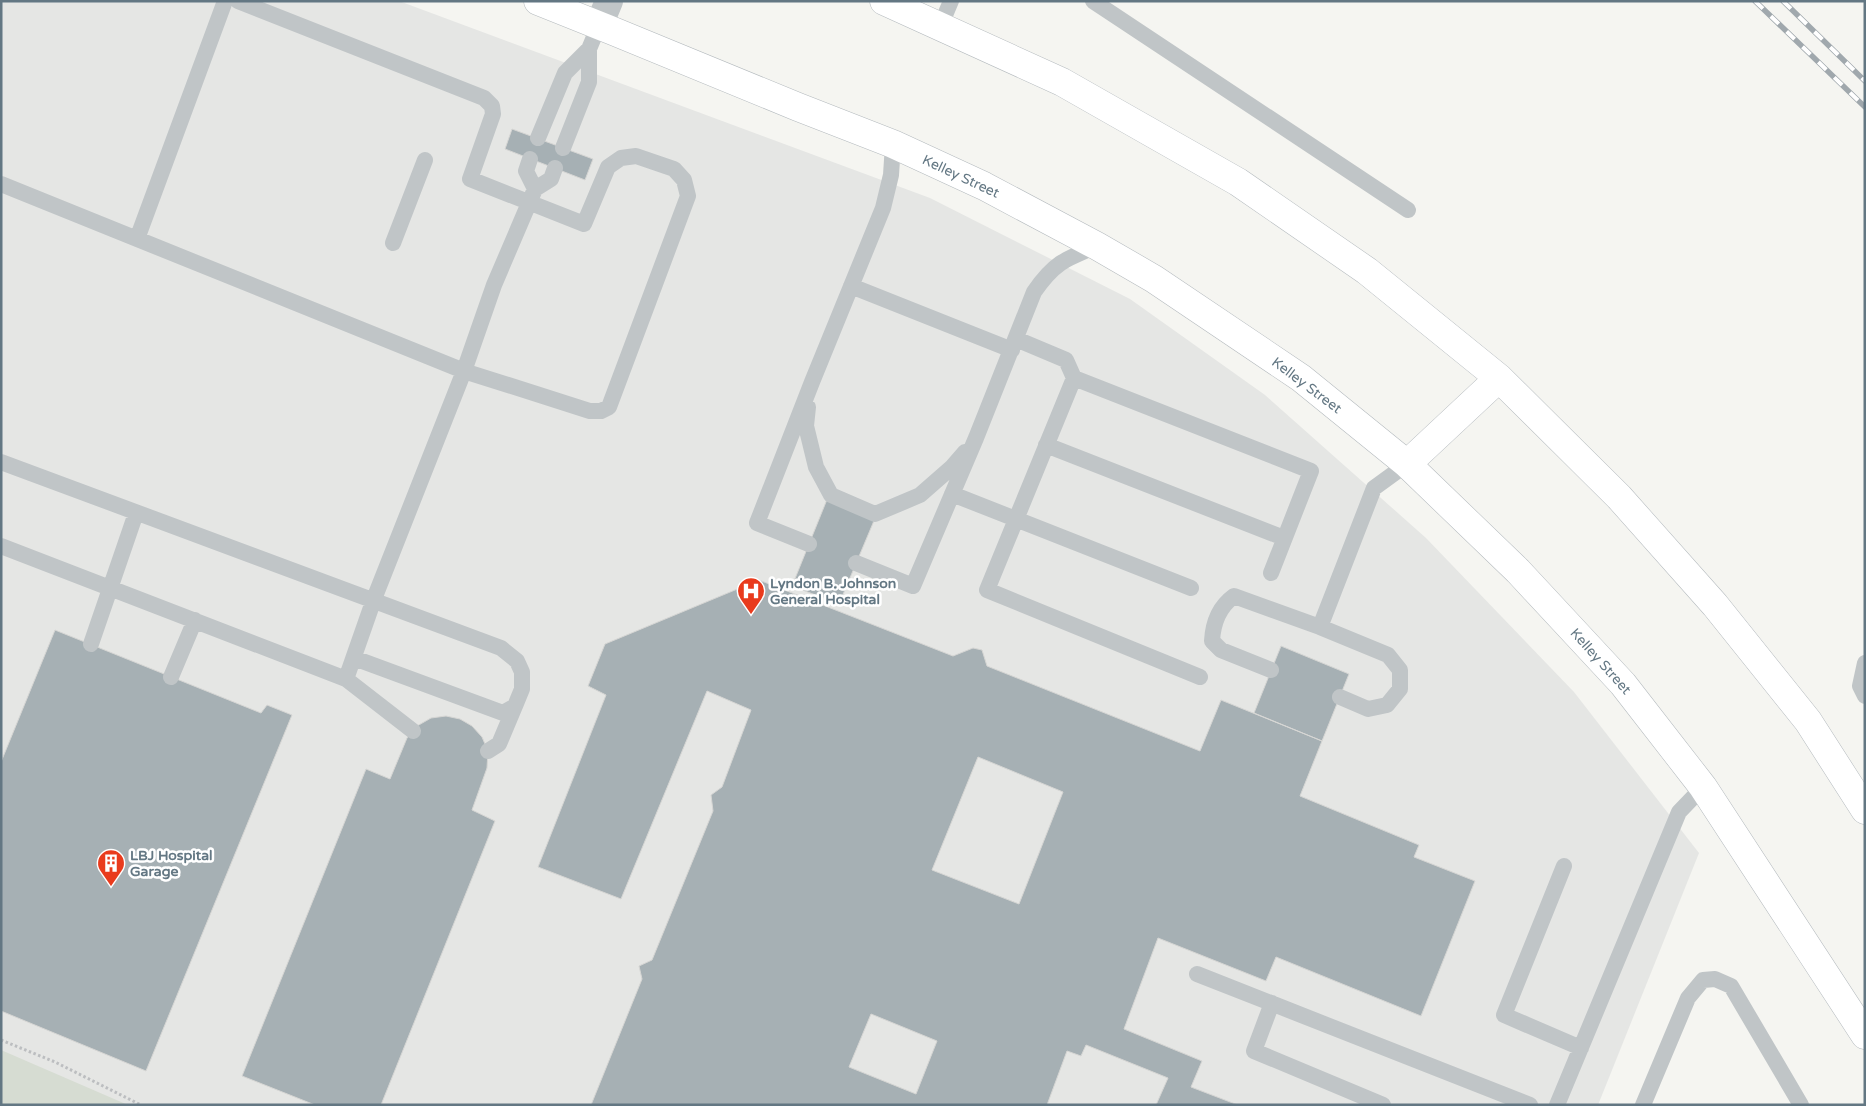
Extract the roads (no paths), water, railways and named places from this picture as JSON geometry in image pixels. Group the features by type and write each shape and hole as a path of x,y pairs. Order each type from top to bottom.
{"main road":[{"name":"Kelley Street","path":"538,1 893,144 984,186 1097,246 1154,279 1301,378 1407,464 1518,571 1623,684 1703,787 1865,1035"},
{"path":"884,1 1062,82 1238,182 1367,271 1499,378 1619,498 1715,605 1808,721 1865,810"},
{"path":"1407,464 1499,378"}],"lane":[{"path":"137,239 225,1"},
{"path":"1,184 464,370 590,411 604,410 608,407 688,196 684,180 674,169 636,156 621,158 608,167 584,224 532,195 470,178 494,114 492,106 484,98 238,1"},
{"path":"940,27 951,1"},
{"path":"1093,1 1408,210"},
{"path":"538,138 564,73 599,25"},
{"path":"563,148 589,82 599,25"},
{"path":"809,544 757,523 883,208 892,175 893,144"},
{"path":"530,159 526,171 532,195"},
{"path":"393,243 425,160"},
{"path":"346,679 374,599 464,370 494,285 532,195 551,179 555,168"},
{"path":"856,563 913,586 976,438 1034,292 1046,274 1063,260 1097,246"},
{"path":"851,286 1014,345 1066,360 1074,378 1310,471 1271,573"},
{"path":"1074,378 986,590 1200,677"},
{"path":"812,382 806,426 816,467 831,495 875,514 920,495 952,467 976,438"},
{"path":"1046,445 1284,538"},
{"path":"1,462 374,599 501,648 517,661 522,672 522,688 499,744 488,750"},
{"path":"1320,627 1374,488 1407,464"},
{"path":"952,494 1191,588"},
{"path":"91,644 136,513"},
{"path":"1,546 112,587 346,679 413,731"},
{"path":"1271,670 1221,650 1212,641 1212,631 1218,613 1226,602 1234,596 1320,627 1388,655 1400,670 1400,689 1387,705 1368,709 1340,697"},
{"path":"172,677 195,620"},
{"path":"354,658 504,713 515,706"},
{"path":"1865,663 1860,686 1865,696"},
{"path":"1557,1105 1679,812 1703,787"},
{"path":"1564,866 1504,1016 1581,1048"},
{"path":"1197,974 1530,1105"},
{"path":"1643,1105 1688,998 1703,980 1715,979 1731,986 1801,1105"},
{"path":"1272,1003 1254,1051 1383,1105"}],"railway":[{"path":"1755,1 1865,107"},
{"path":"1783,1 1865,81"}],"place":[{"name":"Lyndon B. Johnson General Hospital","path":"751,615"},
{"name":"LBJ Hospital Garage","path":"111,887"}]}
